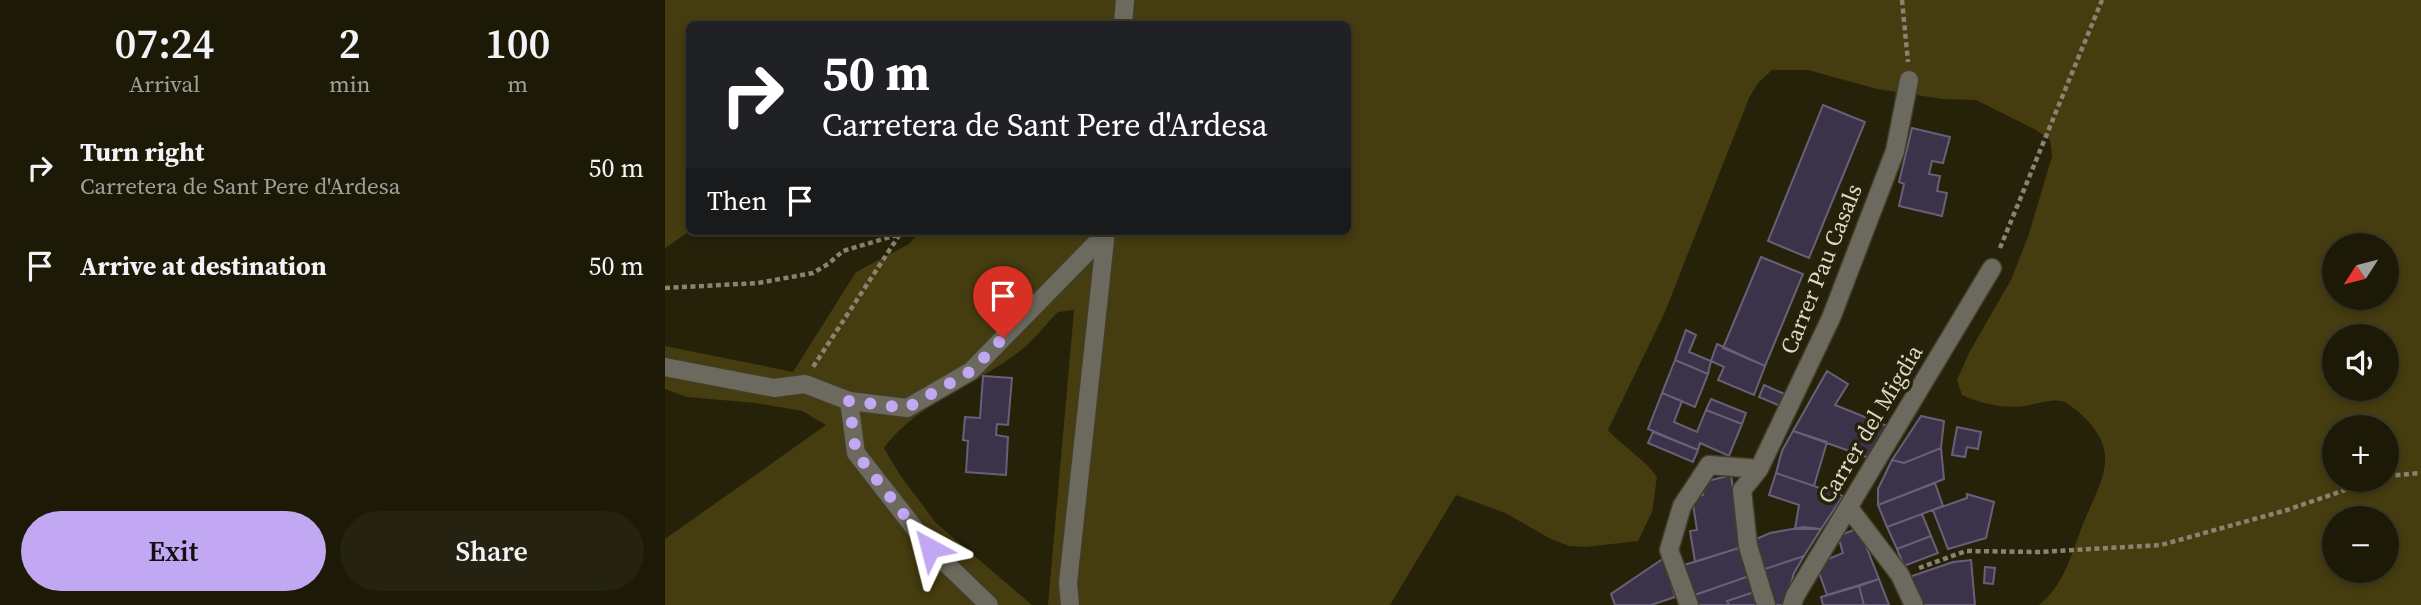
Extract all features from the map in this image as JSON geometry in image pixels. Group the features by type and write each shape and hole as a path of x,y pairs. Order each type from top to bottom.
{"street":[{"path":"1123,21 1125,0"},
{"name":"Carrer Pau Casals","path":"1766,605 1748,545 1742,490 1759,469 1831,318 1895,152 1909,80"},
{"path":"665,367 774,388 805,384 849,401 907,408 971,371 1103,235"},
{"path":"1070,605 1067,583 1106,235"},
{"name":"Carrer del Migdia","path":"1792,605 1992,268"},
{"path":"849,401 856,453 930,548 989,605"},
{"path":"1689,605 1669,550 1682,506 1709,465 1759,469"},
{"path":"1849,508 1875,538 1900,575 1913,605"}],"path":[{"path":"1902,0 1909,80"},
{"path":"1992,268 2102,0"},
{"path":"665,288 758,283 813,273 843,251 897,235"},
{"path":"805,384 817,360 899,235"},
{"path":"2399,475 2421,473"},
{"path":"1900,575 1966,551 2040,552 2161,545 2287,510 2339,492"}],"shaded area":[{"path":"665,0 2421,0 2421,605 2039,605 2057,586 2063,575 2099,486 2105,462 2101,440 2083,416 2064,402 2053,400 2022,406 1987,403 1962,395 1957,380 1970,351 2011,280 2029,234 2052,156 2050,140 2036,130 1976,100 1942,99 1877,89 1808,70 1772,70 1758,83 1749,98 1665,312 1608,430 1657,477 1652,512 1638,541 1586,547 1569,546 1505,513 1456,495 1390,605 1048,605 1074,310 1058,312 1020,351 914,418 884,448 900,475 936,523 1032,605 665,605 665,539 826,425 802,411 756,403 687,397 665,389 665,346 793,372 856,272 909,244 917,235 1351,235 1351,21 686,21 686,234 665,248"}],"building":[{"path":"1823,105 1865,122 1809,258 1768,241"},
{"path":"1912,128 1950,137 1943,163 1932,161 1929,174 1940,176 1937,191 1947,193 1942,216 1899,206 1904,184 1899,182"},
{"path":"1761,257 1803,274 1765,366 1723,348"},
{"path":"1686,330 1696,335 1689,352 1711,361 1708,374 1675,360"},
{"path":"1717,344 1765,366 1754,395 1718,380 1724,367 1711,361"},
{"path":"1675,360 1708,374 1695,407 1662,393"},
{"path":"1827,371 1848,384 1835,405 1890,427 1869,458 1793,431"},
{"path":"983,376 1012,378 1008,425 997,424 996,435 1008,437 1006,475 966,472 968,441 963,440 965,417 980,418"},
{"path":"1764,385 1789,396 1785,408 1759,397"},
{"path":"1662,393 1682,401 1674,422 1697,432 1706,410 1742,424 1729,456 1700,443 1698,450 1648,429"},
{"path":"1711,399 1746,413 1742,424 1706,410"},
{"path":"1921,416 1944,421 1941,448 1904,463 1892,460"},
{"path":"1957,427 1981,432 1978,449 1967,447 1965,457 1952,455"},
{"path":"1793,431 1827,442 1814,486 1776,473 1782,451"},
{"path":"1653,432 1698,450 1693,462 1648,443"},
{"path":"1941,448 1944,479 1878,505 1878,489 1892,460 1904,463"},
{"path":"1776,473 1843,496 1821,529 1795,529 1799,505 1769,495"},
{"path":"1731,475 1742,547 1695,562 1690,531 1697,530 1692,498 1703,495 1700,483"},
{"path":"1935,483 1943,506 1887,527 1878,505"},
{"path":"1967,494 1994,502 1986,538 1948,549 1933,510 1967,498"},
{"path":"1922,514 1931,536 1897,549 1887,527"},
{"path":"1804,527 1821,529 1804,556 1762,570 1754,540 1770,533"},
{"path":"1859,528 1879,579 1827,595 1816,564 1843,553 1838,536"},
{"path":"1931,536 1938,553 1904,566 1897,549"},
{"path":"1742,547 1752,575 1692,596 1684,565"},
{"path":"1804,556 1794,573 1785,605 1771,605 1759,571"},
{"path":"1664,558 1675,597 1651,605 1615,605 1611,594"},
{"path":"1971,560 1975,605 1921,605 1910,581 1912,576 1953,562"},
{"path":"1985,567 1995,568 1993,584 1984,583"},
{"path":"1752,575 1757,591 1727,601 1729,605 1696,605 1692,596"},
{"path":"1879,579 1889,605 1864,605 1859,586"},
{"path":"1859,586 1864,605 1823,605 1821,597"},
{"path":"1757,591 1762,605 1729,605 1727,601"}],"route":[{"path":"930,548 856,453 849,401 907,408 971,371 1003,338"}]}
